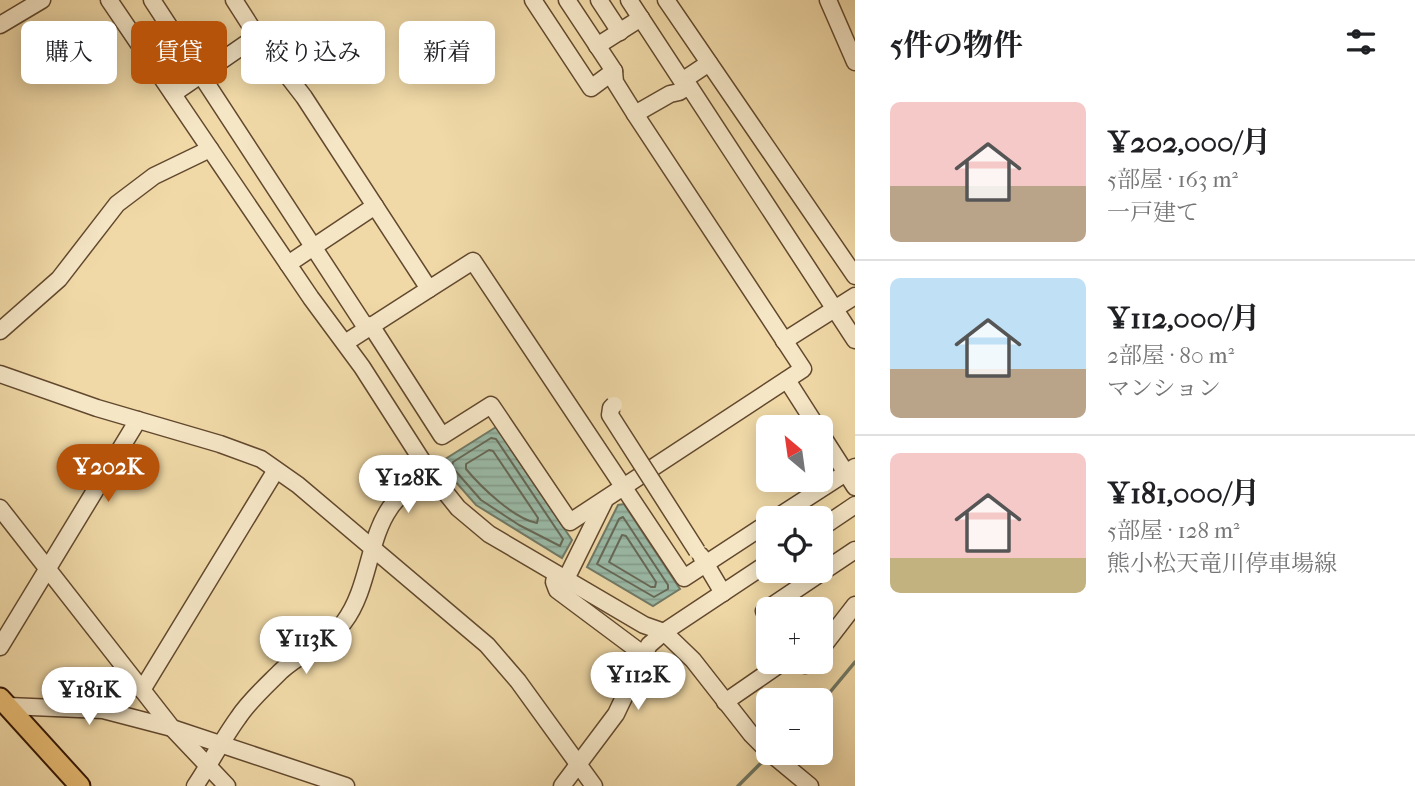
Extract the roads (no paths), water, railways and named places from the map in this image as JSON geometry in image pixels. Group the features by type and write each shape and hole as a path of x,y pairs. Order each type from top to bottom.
{"main road":[{"path":"4,702 80,786"}],"street":[{"path":"0,24 42,0"},
{"path":"109,0 288,264 362,367 430,473 458,508 489,534 644,625 664,632 693,660 756,737"},
{"path":"152,0 166,21"},
{"path":"234,0 247,21"},
{"path":"533,0 591,89 614,71"},
{"path":"207,84 363,323 372,327 442,436 491,405 570,522 803,369 635,114 615,82 614,71 567,0"},
{"path":"599,0 620,32"},
{"path":"629,0 682,80 709,63"},
{"path":"666,0 855,276"},
{"path":"828,0 851,44 855,62"},
{"path":"597,46 641,18"},
{"path":"635,114 689,86 704,75 709,63"},
{"path":"173,94 188,84"},
{"path":"293,84 429,289"},
{"path":"689,86 855,340"},
{"path":"0,331 59,279 117,204 154,176 210,149"},
{"path":"288,264 375,205"},
{"path":"345,343 473,261 684,578 701,557 756,529"},
{"path":"784,341 855,296"},
{"path":"0,374 97,408 261,459 374,549 487,645 518,681 594,786"},
{"path":"787,380 809,415"},
{"path":"614,405 610,415 723,593"},
{"path":"0,647 138,420"},
{"path":"833,448 850,470 855,487"},
{"path":"142,690 276,470"},
{"path":"794,506 850,470"},
{"path":"195,786 238,717 284,668 318,646 344,622 356,599 380,524 390,507 413,484 430,473"},
{"path":"605,500 561,576 554,582 560,592 644,655"},
{"path":"833,520 855,505"},
{"path":"0,508 172,728 227,786"},
{"path":"785,597 855,550"},
{"path":"562,786 615,714 649,645 664,632 756,571"},
{"path":"833,633 855,605"},
{"path":"725,702 766,674"},
{"path":"4,702 103,710 172,728 345,786"},
{"path":"785,765 810,786"}],"water":[{"path":"496,427 572,540 562,558 476,505 439,463"},
{"path":"624,504 680,589 653,606 587,567 618,505"}],"waterway":[{"path":"833,689 855,662"},
{"path":"738,786 759,765"}]}
